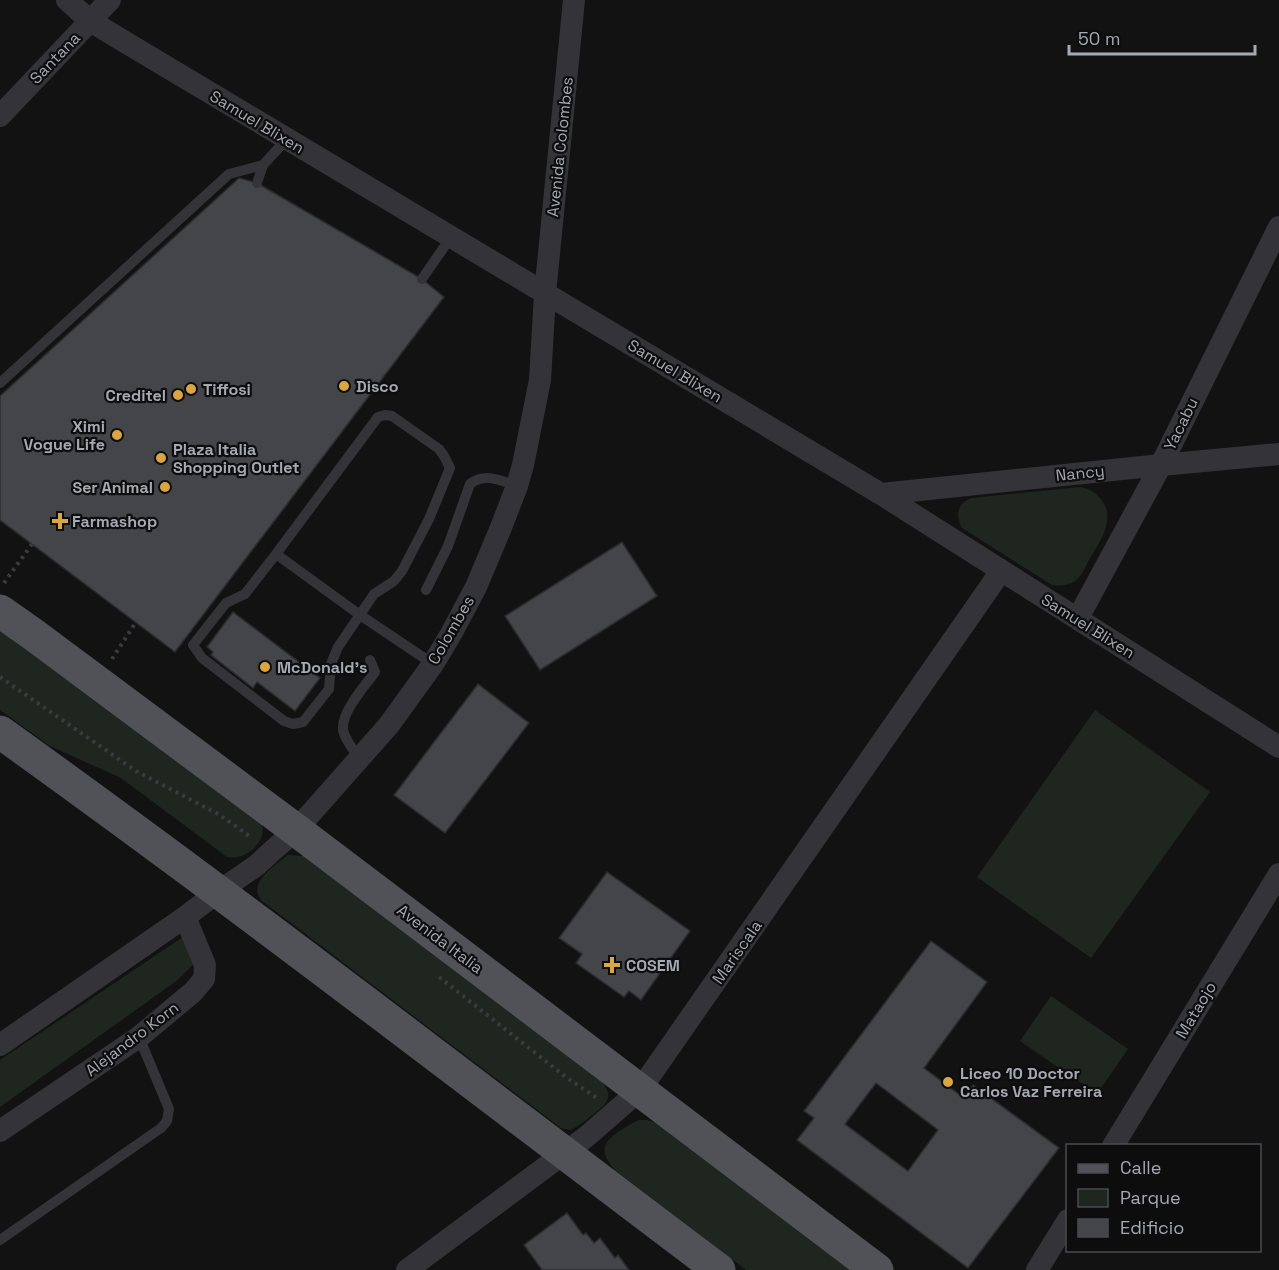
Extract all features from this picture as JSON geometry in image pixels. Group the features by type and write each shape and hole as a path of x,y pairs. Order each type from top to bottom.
{"main road":[{"name":"Avenida Italia","path":"0,611 296,830 628,1101 877,1270"},
{"path":"0,732 218,892 720,1270"}],"street":[{"name":"Samuel Blixen","path":"68,0 90,21 881,494 1279,747"},
{"name":"Santana","path":"0,116 110,0"},
{"name":"Avenida Colombes","path":"545,294 574,0"},
{"name":"Yacabu","path":"1077,618 1161,465 1279,227"},
{"name":"Colombes","path":"218,892 257,865 296,830 389,725 433,664 451,634 476,588 517,486 523,465 540,380 545,294"},
{"name":"Nancy","path":"881,494 1279,454"},
{"name":"Mariscala","path":"407,1270 564,1153 628,1101 1001,571"},
{"name":"Mataojo","path":"1114,1144 1279,873"},
{"path":"0,1045 218,892"},
{"name":"Alejandro Korn","path":"0,1131 139,1037 193,992 204,979 205,965 185,917"},
{"path":"1037,1270 1066,1224"}],"lane":[{"path":"257,183 263,165 287,139"},
{"path":"0,383 229,174 263,165"},
{"path":"422,279 451,237"},
{"path":"392,416 444,456 450,468 429,519 402,571 394,581 374,594 338,647 331,664 329,689 303,722 293,724 284,721 202,658 193,645 226,603 245,594 276,554 378,417 392,416"},
{"path":"426,590 448,546 470,484 477,479 487,477 517,486"},
{"path":"276,554 433,664"},
{"path":"360,759 343,730 345,717 375,672 370,660"},
{"path":"0,1240 161,1128 167,1121 169,1109 139,1037"}],"path":[{"path":"11,573 32,544"},
{"path":"117,650 136,622"},
{"path":"0,677 136,771 220,815 271,852"},
{"path":"437,976 567,1078 628,1101"}],"green space":[{"path":"1080,487 1093,492 1101,499 1106,509 1107,523 1102,538 1082,574 1067,585 1052,585 962,528 958,519 960,506 972,498"},
{"path":"0,630 262,824 263,831 258,844 241,856 227,857 121,778 50,746 0,710"},
{"path":"1095,710 1210,792 1091,958 977,877"},
{"path":"288,855 304,856 601,1081 608,1092 604,1105 571,1130 561,1128 263,902 257,891 261,879"},
{"path":"188,936 195,963 175,982 0,1107 0,1060 180,939"},
{"path":"1051,996 1128,1049 1097,1094 1020,1041"},
{"path":"639,1120 657,1123 853,1270 746,1270 611,1166 605,1155 605,1146 608,1141 618,1132"}],"building":[{"name":"Plaza Italia Shopping Outlet","path":"239,178 257,183 422,279 444,297 175,652 0,520 0,396"},
{"path":"622,542 657,596 540,670 505,616"},
{"name":"McDonald's","path":"233,612 320,678 295,711 257,682 253,688 211,655 213,652 207,647"},
{"path":"478,684 529,723 445,833 394,795"},
{"path":"607,872 690,931 641,1000 629,991 624,997 576,963 582,954 559,938"},
{"path":"931,941 987,982 924,1068 964,1098 973,1085 1059,1148 968,1268 797,1140 814,1118 804,1111","holes":["876,1083 938,1130 908,1171 845,1124"]},
{"path":"567,1213 583,1235 586,1233 594,1243 600,1238 615,1258 618,1255 629,1270 542,1270 524,1245"}],"place":[{"name":"Disco","path":"344,386"},
{"name":"Tiffosi","path":"191,389"},
{"name":"Creditel","path":"178,395"},
{"name":"Ximi Vogue Life","path":"117,435"},
{"name":"Plaza Italia Shopping Outlet","path":"161,458"},
{"name":"Ser Animal","path":"165,487"},
{"name":"Farmashop","path":"60,521"},
{"name":"McDonald's","path":"265,667"},
{"name":"COSEM","path":"612,965"},
{"name":"Liceo 10 Doctor Carlos Vaz Ferreira","path":"948,1082"}]}
